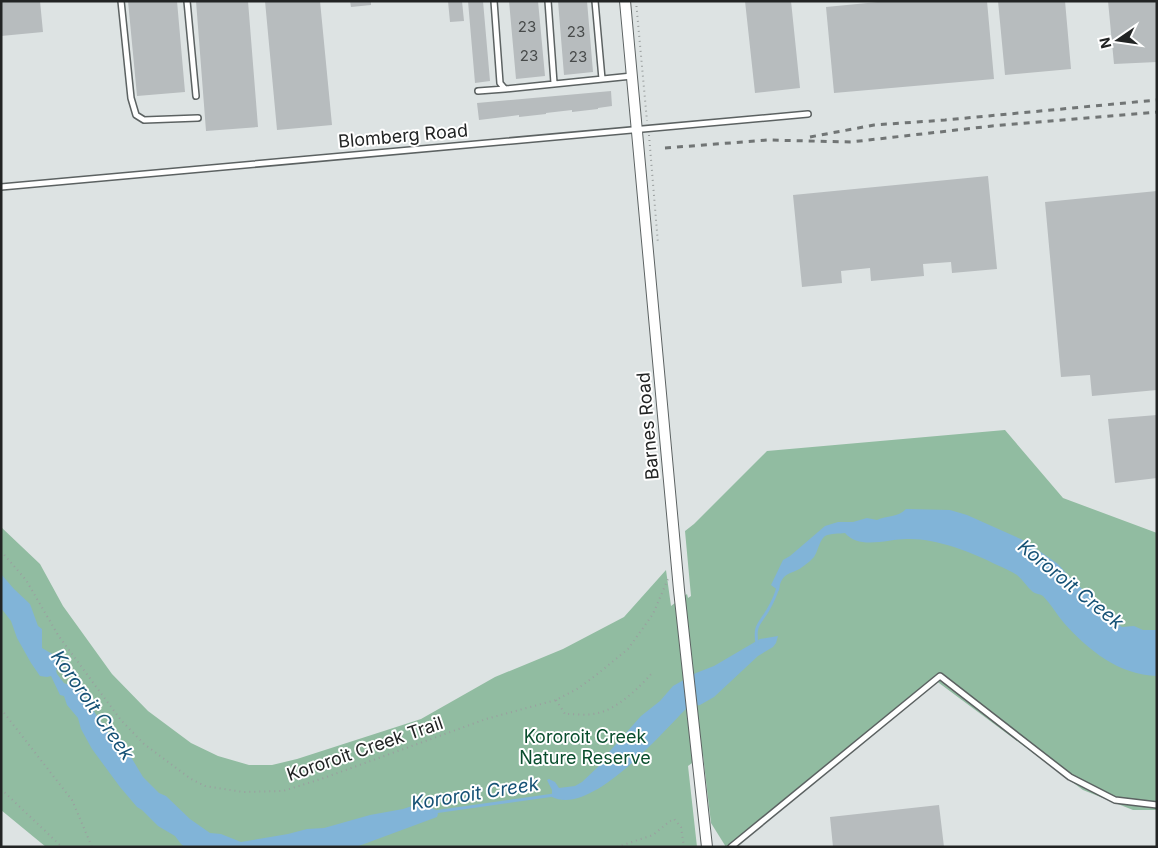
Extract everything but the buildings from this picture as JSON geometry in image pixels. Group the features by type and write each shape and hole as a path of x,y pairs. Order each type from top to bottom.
{"street":[{"name":"Barnes Road","path":"625,1 680,595 707,847"}],"lane":[{"path":"121,1 131,98 136,115 144,120 198,118"},
{"path":"187,1 196,96"},
{"path":"494,1 500,83 505,89"},
{"path":"548,1 554,84"},
{"path":"595,1 602,79"},
{"path":"478,91 632,76"},
{"name":"Blomberg Road","path":"1,187 808,114"},
{"path":"731,847 940,676 1070,776 1115,800 1157,805"}],"path":[{"name":"Kororoit Creek Trail","path":"1,551 26,580 58,635 120,720 144,744 191,779 205,786 243,792 283,791 320,780 486,719 556,700 577,689 628,649 653,614 668,579 671,579"},
{"path":"556,700 565,714 597,713 619,703 652,673"},
{"path":"1,709 72,800 92,847"},
{"path":"1,789 62,847"},
{"path":"617,847 653,835 674,819 681,827 684,847"}],"green space":[{"name":"Kororoit Creek Nature Reserve","path":"1005,430 1063,498 1157,533 1157,810 1133,810 1083,790 935,680 733,847 726,847 711,823 703,755 688,766 697,847 46,847 1,810 1,527 40,564 63,606 112,674 148,711 191,743 218,756 249,765 272,765 297,759 421,719 495,677 563,649 624,617 666,570 671,606 687,594 688,598 691,596 685,531 767,451"}],"water":[{"name":"Kororoit Creek","path":"906,509 950,510 967,515 1025,541 1058,564 1074,582 1095,600 1106,616 1122,627 1134,626 1143,630 1157,630 1157,676 1143,675 1130,671 1105,659 1083,643 1064,623 1049,602 1043,596 1033,592 1017,575 976,555 941,543 918,539 866,542 851,538 845,533 830,534 823,538 814,557 800,568 785,576 780,584 779,591 771,585 783,560 825,526 867,518 877,520 899,514"},
{"name":"Kororoit Creek","path":"1,574 30,604 38,626 42,629 42,648 54,655 61,666 56,670 64,683 79,689 109,734 131,757 143,777 190,819 210,833 221,834 241,842 307,829 324,828 415,805 426,805 436,810 437,817 356,847 185,847 175,836 158,826 137,807 120,787 92,749 81,729 78,718 67,705 64,696 60,695 51,676 40,676 31,663 17,638 11,621 1,608"},
{"name":"Kororoit Creek","path":"778,636 773,647 758,656 714,697 700,705 688,707 626,769 606,784 587,795 568,800 552,797 552,790 547,780 555,782 559,788 575,786 582,782 601,764 609,752 641,716 660,701 673,686 696,673 714,666 760,639"}],"waterway":[{"name":"Kororoit Creek","path":"757,644 756,633 758,626 771,605 778,587"},
{"name":"Kororoit Creek","path":"434,812 554,795"}],"railway":[{"path":"810,137 874,125 1157,100"},
{"path":"665,148 768,140 851,142 992,126 1157,112"}]}
